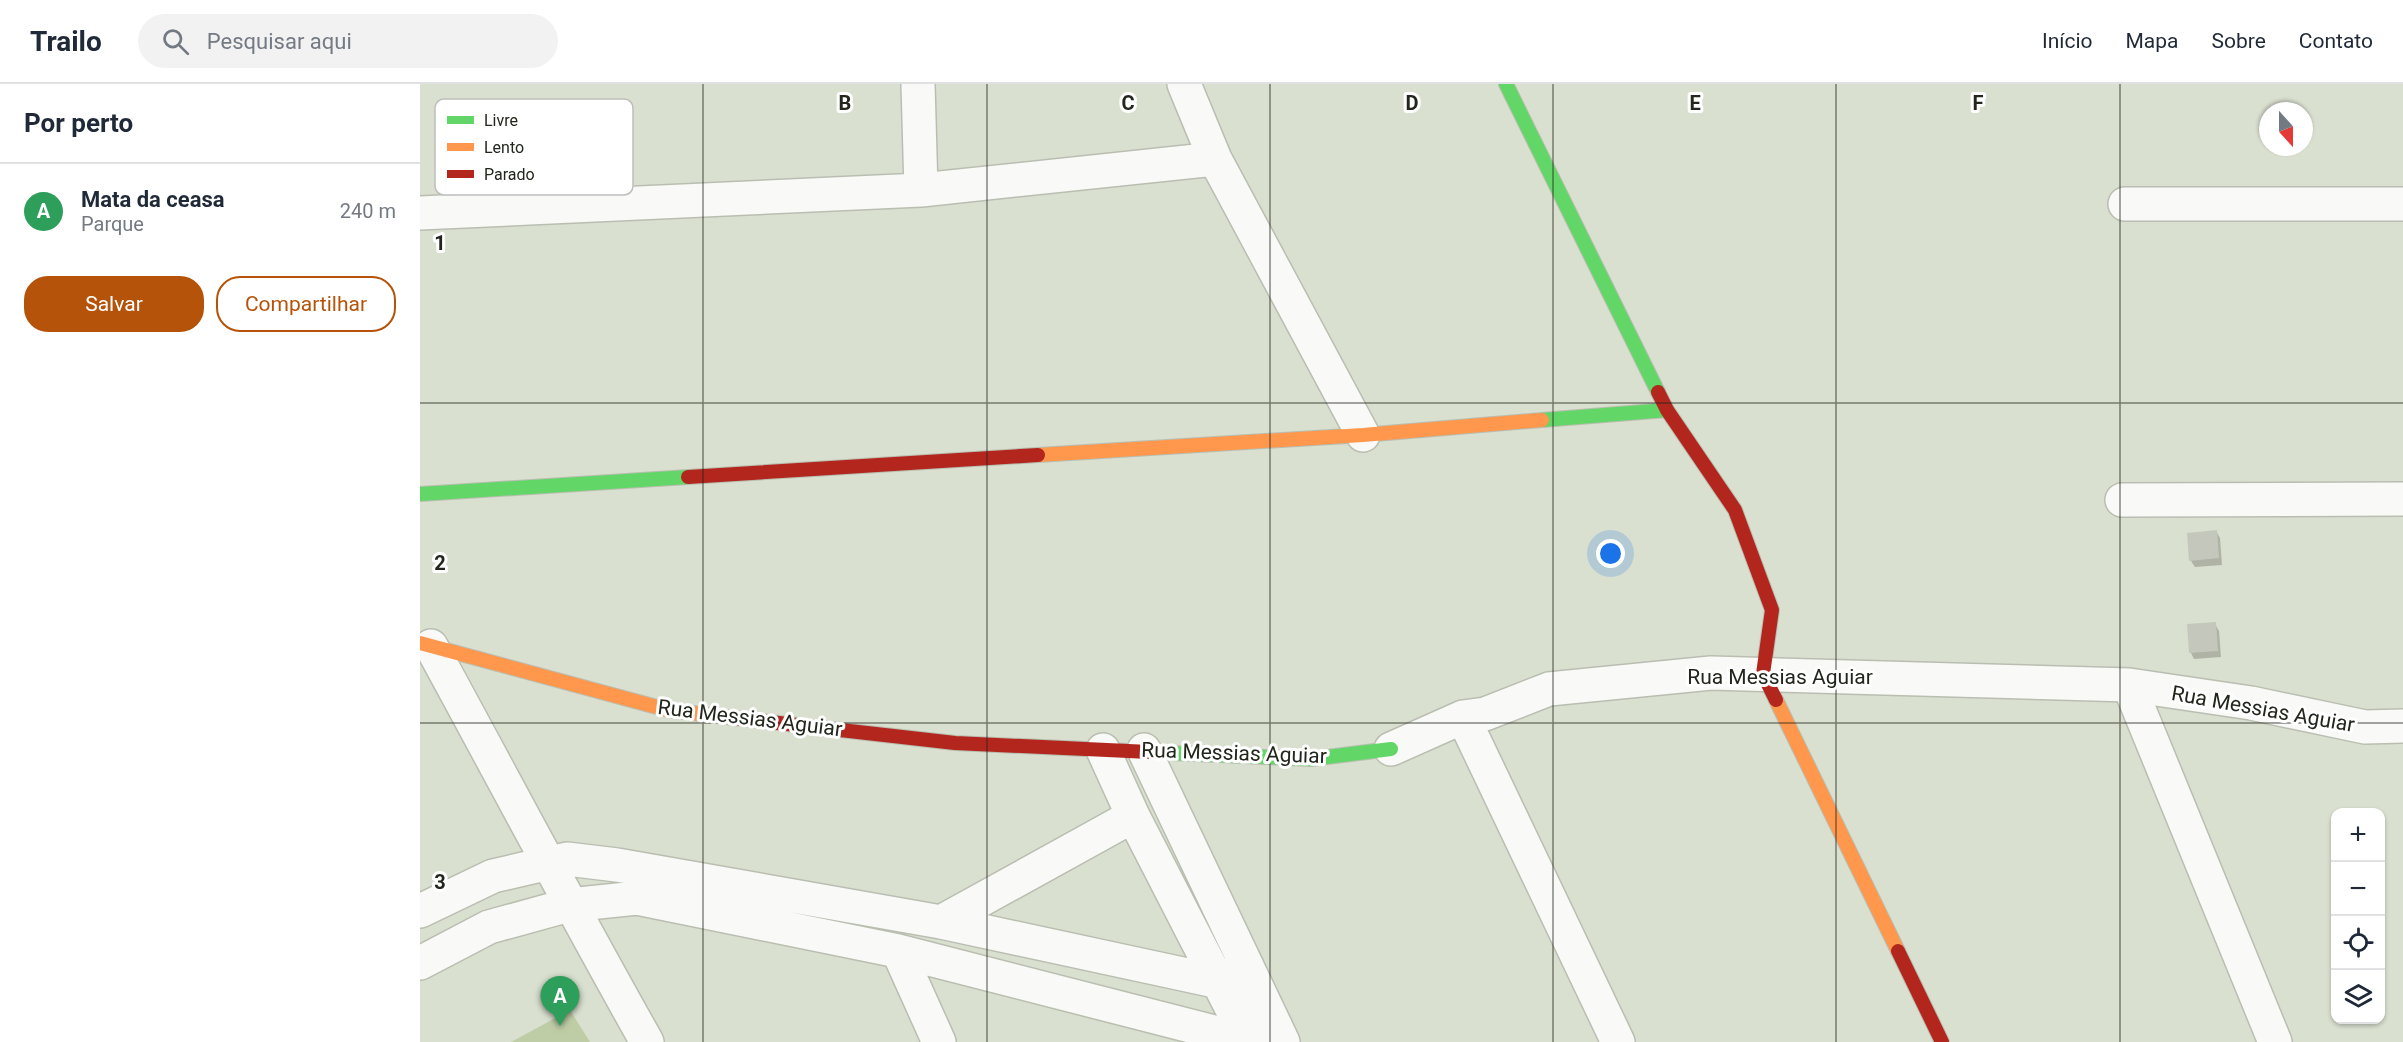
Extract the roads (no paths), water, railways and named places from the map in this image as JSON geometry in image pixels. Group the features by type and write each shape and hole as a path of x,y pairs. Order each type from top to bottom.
{"street":[{"path":"918,84 921,190"},
{"path":"1184,84 1215,159 1363,435"},
{"path":"1506,84 1667,410 1735,510 1772,610 1763,674 1942,1042"},
{"path":"420,213 921,190 1215,159"},
{"path":"2125,204 2403,204"},
{"path":"420,494 1363,435 1667,410"},
{"path":"2122,500 2403,499"},
{"path":"426,645 551,864 569,905 647,1042"},
{"name":"Rua Messias Aguiar","path":"426,645 668,710 955,743 1311,759 1391,749 1463,717 1485,714 1549,689 1711,673 2129,685 2251,703 2366,728 2403,726"},
{"path":"2129,685 2275,1042"},
{"path":"1463,717 1618,1042"},
{"path":"1103,750 1215,981 1264,1038"},
{"path":"1144,750 1247,966 1264,1038"},
{"path":"940,922 1133,816"},
{"path":"420,911 493,876 567,859 617,865 940,922 1215,981 1247,966"},
{"path":"420,963 489,927 569,905 637,898 898,951 1264,1038"},
{"path":"898,951 939,1042"}],"place":[{"name":"Mata da ceasa","path":"560,1026"}]}
